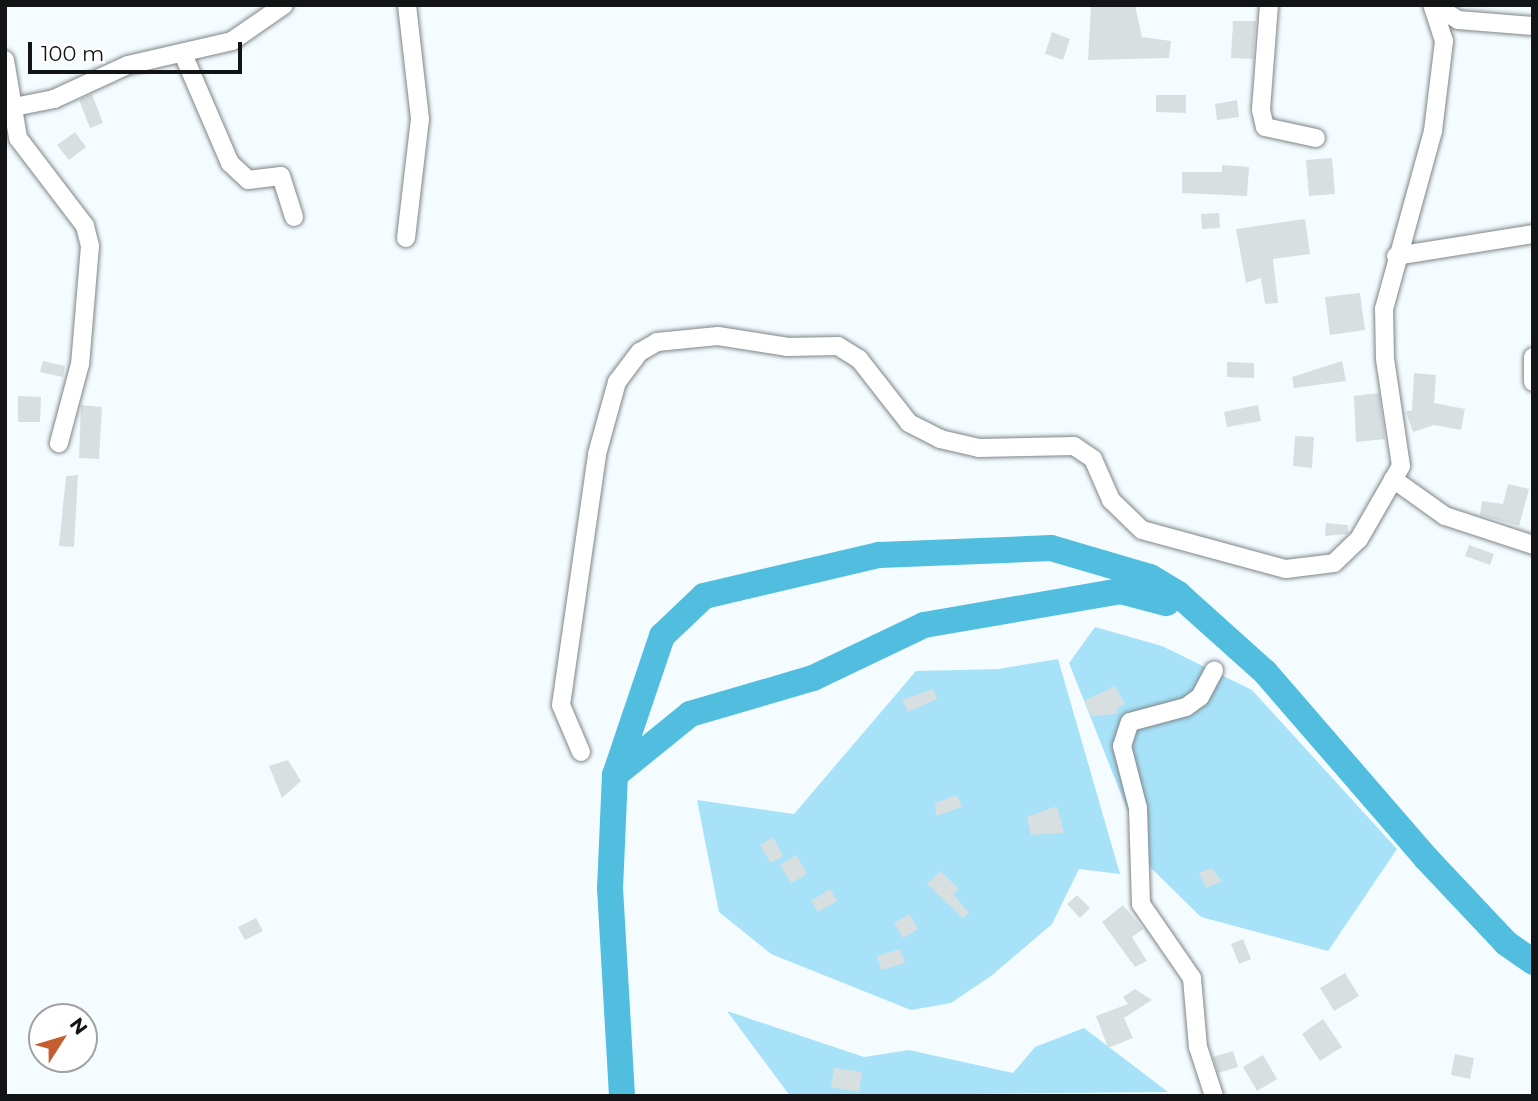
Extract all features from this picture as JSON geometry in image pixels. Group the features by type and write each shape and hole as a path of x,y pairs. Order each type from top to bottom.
{"street":[{"path":"13,107 54,99 128,65 232,41 284,5"},
{"path":"406,238 420,119 407,5"},
{"path":"1269,5 1261,110 1265,127 1316,138"},
{"path":"1434,5 1458,20 1533,26"},
{"path":"581,752 561,705 597,454 617,382 640,352 657,342 718,336 788,346 838,346 859,359 896,410 923,431 979,448 1074,446 1093,459 1111,500 1142,530 1286,569 1334,563 1359,539 1401,466 1384,337 1396,256 1433,131 1444,41 1434,5"},
{"path":"183,54 230,163 247,180 281,176 294,217"},
{"path":"5,60 18,138 85,226 90,246 80,364 59,443"},
{"path":"1396,256 1533,234"},
{"path":"1533,357 1533,382"},
{"path":"1393,479 1437,512 1533,545"},
{"path":"1214,671 1200,697 1186,707 1130,722 1122,746 1138,808 1141,904 1192,978 1198,1047 1214,1096"}],"shaded area":[{"path":"1095,627 1162,646 1252,690 1397,849 1328,951 1201,917 1150,867 1069,663"},
{"path":"1058,659 1120,874 1079,869 1052,924 991,976 951,1003 911,1010 771,954 719,912 697,800 794,814 916,671 999,669"},
{"path":"727,1011 864,1057 909,1050 1013,1073 1035,1047 1084,1028 1168,1092 790,1096"}],"building":[{"path":"1091,5 1135,5 1142,37 1171,41 1169,58 1088,60"},
{"path":"1233,21 1256,21 1253,59 1231,58"},
{"path":"1052,32 1070,39 1063,60 1045,54"},
{"path":"92,94 103,123 90,128 79,100"},
{"path":"1156,95 1186,95 1186,113 1156,112"},
{"path":"1237,100 1239,117 1217,120 1215,104"},
{"path":"75,132 86,147 69,160 57,145"},
{"path":"1332,158 1335,194 1309,196 1306,160"},
{"path":"1222,165 1249,167 1247,196 1182,193 1182,172 1222,172"},
{"path":"1219,213 1220,228 1202,229 1201,214"},
{"path":"1305,219 1310,254 1273,259 1278,303 1265,304 1261,278 1246,283 1236,229"},
{"path":"1360,293 1365,330 1330,335 1325,297"},
{"path":"43,361 65,366 63,377 40,372"},
{"path":"1342,361 1346,381 1294,388 1292,377"},
{"path":"1227,362 1254,363 1254,378 1227,377"},
{"path":"1414,373 1436,375 1434,403 1465,409 1461,430 1434,425 1413,432 1406,412 1412,410"},
{"path":"1379,393 1385,439 1356,442 1354,396"},
{"path":"18,396 41,397 40,422 18,422"},
{"path":"81,405 102,407 99,459 79,458"},
{"path":"1258,405 1261,421 1227,427 1224,412"},
{"path":"1295,436 1314,437 1312,468 1293,466"},
{"path":"78,475 74,547 59,546 66,476"},
{"path":"1508,484 1529,489 1519,526 1480,515 1482,501 1503,504"},
{"path":"1326,523 1348,525 1348,534 1325,536"},
{"path":"1469,545 1494,554 1490,565 1465,556"},
{"path":"1115,686 1125,704 1116,709 1118,714 1092,716 1084,701"},
{"path":"933,689 937,699 908,712 902,700"},
{"path":"288,760 301,781 282,798 269,766"},
{"path":"957,795 962,807 936,816 935,803"},
{"path":"1057,806 1064,833 1031,835 1027,817"},
{"path":"773,837 783,856 771,863 760,845"},
{"path":"796,855 807,874 791,883 780,865"},
{"path":"1211,868 1222,881 1206,888 1199,873"},
{"path":"940,871 959,889 953,894 969,913 963,918 927,884"},
{"path":"830,889 837,901 818,912 811,901"},
{"path":"1077,895 1090,908 1080,918 1067,904"},
{"path":"1123,905 1143,929 1132,937 1147,961 1135,967 1102,922"},
{"path":"909,914 918,929 903,938 894,923"},
{"path":"256,918 263,931 245,940 238,927"},
{"path":"1243,939 1251,959 1239,964 1231,944"},
{"path":"900,949 905,963 881,970 877,956"},
{"path":"1345,973 1359,996 1334,1011 1320,988"},
{"path":"1135,989 1152,1000 1124,1018 1133,1038 1108,1048 1096,1016 1128,1004 1123,997"},
{"path":"1323,1019 1342,1047 1320,1061 1302,1034"},
{"path":"1233,1051 1238,1067 1218,1073 1213,1057"},
{"path":"1455,1054 1474,1058 1470,1079 1451,1075"},
{"path":"1263,1055 1277,1079 1257,1091 1243,1067"},
{"path":"834,1068 862,1072 859,1092 831,1087"}],"waterway":[{"path":"622,1096 610,889 615,775 662,636 704,596 879,555 1051,548 1150,577 1178,594 1265,672 1426,858 1506,943 1533,962"},
{"path":"615,775 690,714 813,678 924,625 1120,591 1166,603"}]}
